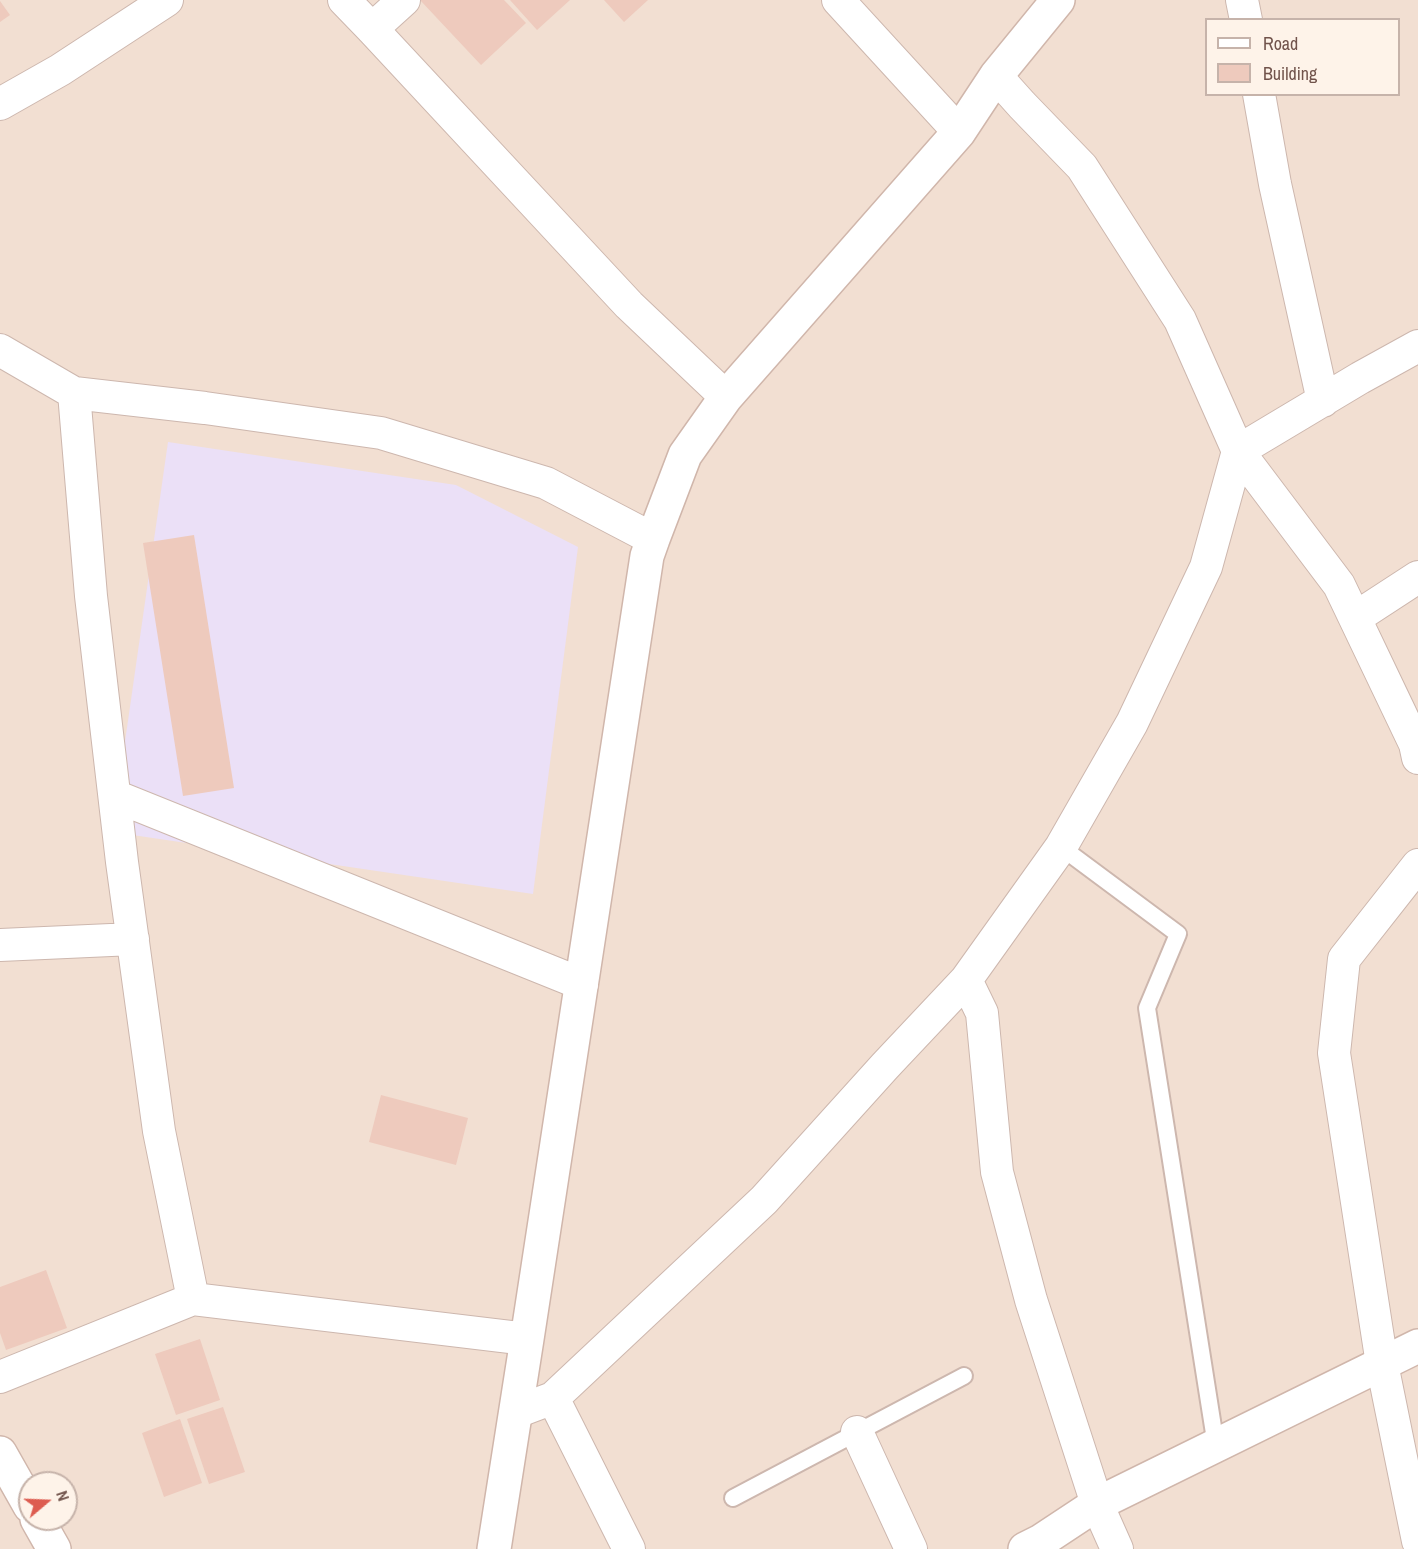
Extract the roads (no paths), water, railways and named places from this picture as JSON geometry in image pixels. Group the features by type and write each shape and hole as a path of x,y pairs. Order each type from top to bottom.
{"street":[{"path":"0,104 60,70 167,0"},
{"path":"344,0 629,304 726,397"},
{"path":"372,29 404,0"},
{"path":"838,0 959,132"},
{"path":"494,1549 647,556 653,539 684,455 726,397 959,132 996,76 1058,0"},
{"path":"1242,0 1246,18"},
{"path":"996,76 1082,167 1180,320 1238,451 1339,585 1417,748"},
{"path":"1259,96 1275,184 1323,401"},
{"path":"516,1413 553,1398 764,1200 966,980 1062,847 1132,723 1206,567 1238,451 1418,346"},
{"path":"0,350 74,393 205,408 381,433 546,483 653,539"},
{"path":"74,393 91,596 122,862 159,1131 194,1299"},
{"path":"1355,618 1418,577"},
{"path":"114,796 582,984"},
{"path":"1418,865 1344,959 1334,1053 1382,1364 1418,1541"},
{"path":"0,945 133,939"},
{"path":"966,980 982,1012 997,1172 1031,1300 1097,1504 1117,1549"},
{"path":"0,1377 194,1299 527,1340"},
{"path":"1025,1549 1097,1504 1418,1346"},
{"path":"553,1398 629,1549"},
{"path":"857,1432 911,1549"},
{"path":"0,1454 18,1485"},
{"path":"44,1531 54,1549"}],"lane":[{"path":"1062,847 1178,934 1148,1008 1216,1446"},
{"path":"733,1498 964,1376"}]}
